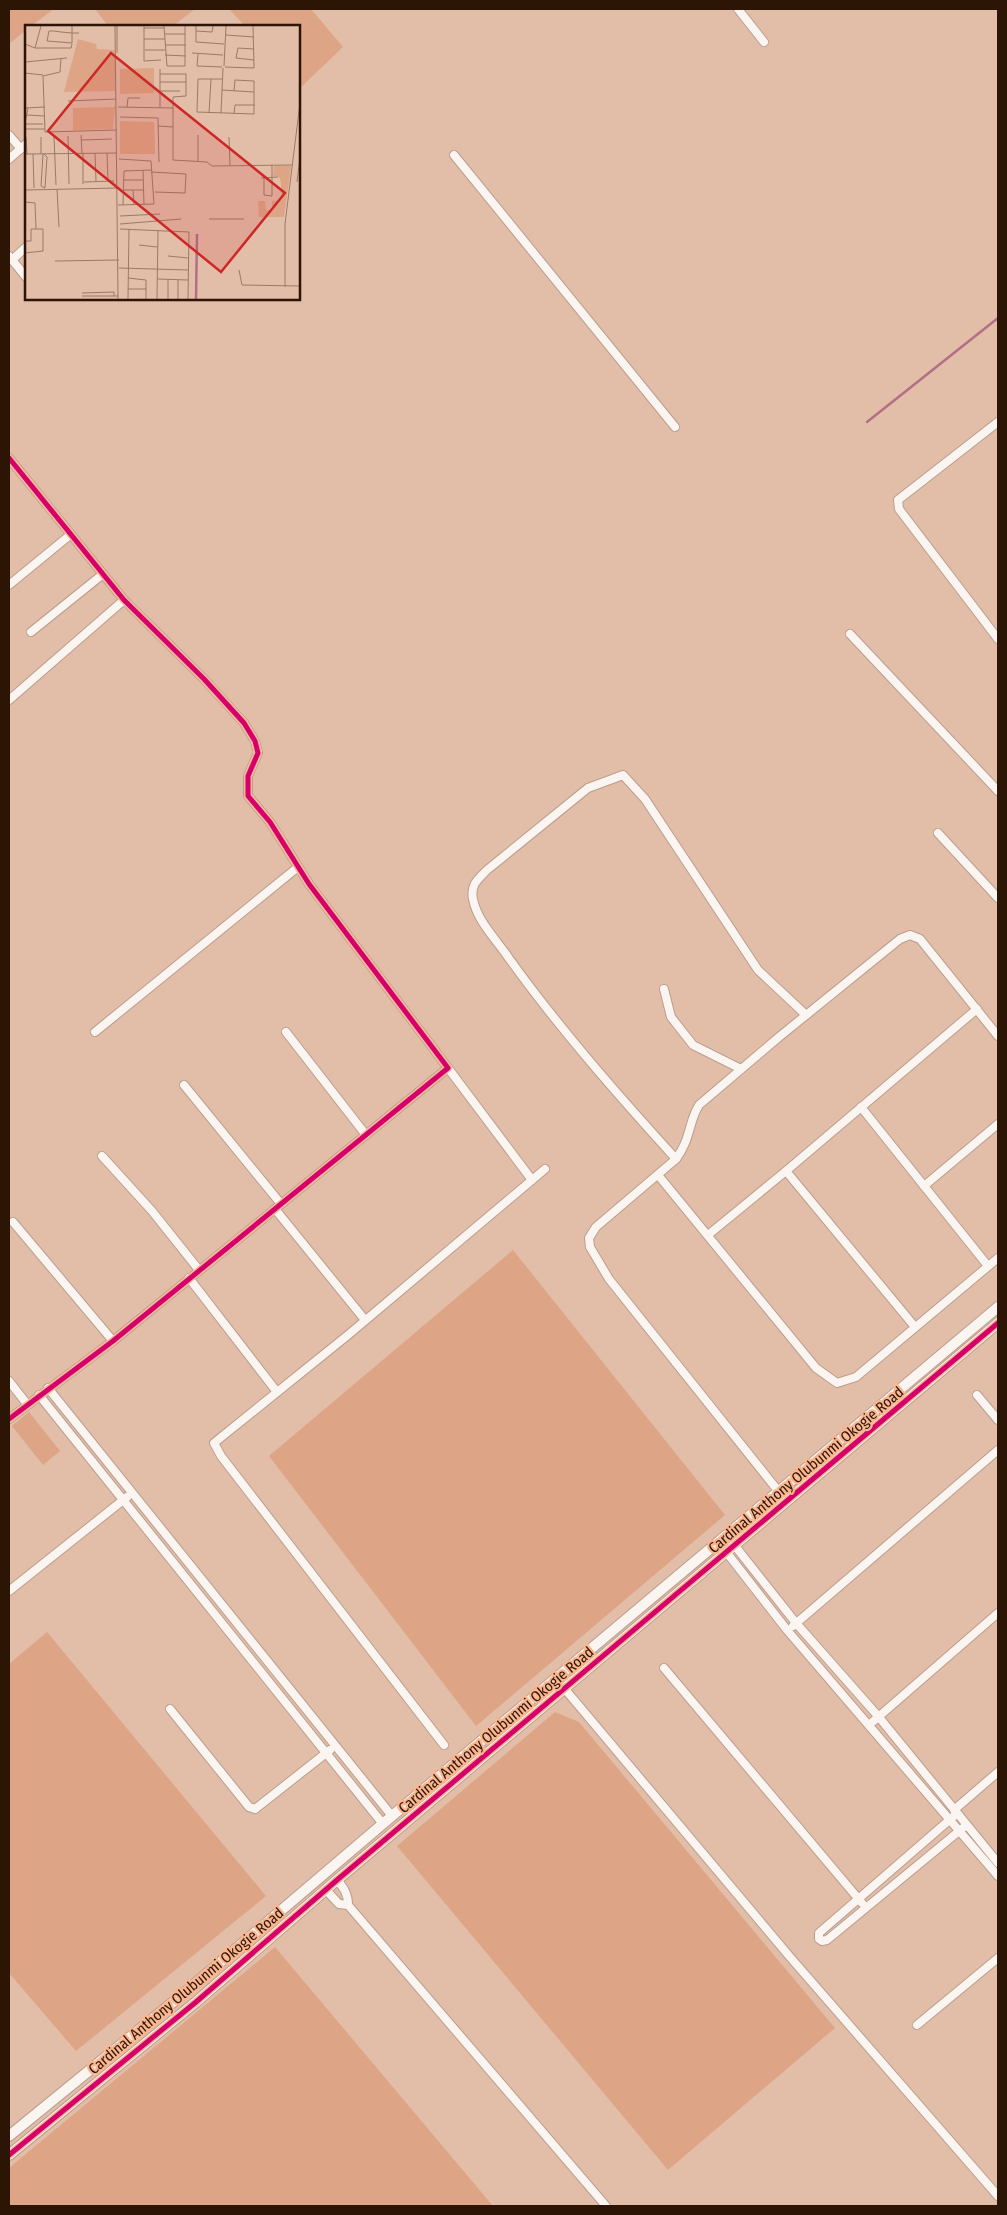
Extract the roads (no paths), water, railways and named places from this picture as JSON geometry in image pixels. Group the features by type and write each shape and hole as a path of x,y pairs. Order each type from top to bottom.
{"street":[{"path":"738,9 764,42"},
{"path":"9,135 23,146 9,159"},
{"path":"454,155 675,427"},
{"path":"25,248 10,258 25,276"},
{"path":"998,422 898,500 899,509 998,639"},
{"path":"9,458 124,600 204,679 250,732 258,753 248,776 248,796 270,822 298,867 532,1180"},
{"path":"9,585 70,535"},
{"path":"31,632 103,574"},
{"path":"9,700 124,600"},
{"path":"850,634 998,791"},
{"path":"676,1159 613,1090 529,986 477,914 472,897 474,884 487,870 588,788 623,775 645,799 758,970 806,1015"},
{"path":"938,833 998,898"},
{"path":"95,1032 298,867"},
{"path":"779,1492 609,1278 590,1247 589,1238 596,1227 676,1159 684,1148 699,1105 900,939 910,935 920,939 998,1036"},
{"path":"664,989 671,1018 693,1045 741,1069"},
{"path":"708,1235 786,1172 976,1009"},
{"path":"286,1032 366,1135"},
{"path":"9,1418 113,1341 448,1068"},
{"path":"184,1085 365,1320"},
{"path":"861,1107 988,1266"},
{"path":"924,1186 998,1124"},
{"path":"102,1156 152,1211 199,1270"},
{"path":"444,1745 227,1464 214,1443 546,1169"},
{"path":"786,1172 915,1327"},
{"path":"658,1175 816,1368 836,1383 856,1377 998,1258"},
{"path":"13,1222 113,1341"},
{"path":"189,1278 277,1392"},
{"name":"Cardinal Anthony Olubunmi Okogie Road","path":"9,2136 183,1994 998,1307"},
{"name":"Cardinal Anthony Olubunmi Okogie Road","path":"9,2155 196,2002 337,1880 998,1323"},
{"path":"9,1381 27,1404"},
{"path":"48,1388 392,1816"},
{"path":"39,1395 383,1824"},
{"path":"977,1395 998,1420"},
{"path":"787,1630 998,1450"},
{"path":"9,1591 132,1493"},
{"path":"731,1549 878,1716 998,1863"},
{"path":"731,1549 787,1630 998,1876"},
{"path":"668,1586 676,1595"},
{"path":"868,1725 998,1612"},
{"path":"664,1668 867,1908"},
{"path":"564,1688 784,1949 998,2196"},
{"path":"170,1709 249,1807 255,1809 335,1745"},
{"path":"966,1825 827,1940 822,1941 819,1939 819,1932 950,1819 998,1772"},
{"path":"337,1880 348,1897 348,1905 606,2206"},
{"path":"326,1890 339,1904 348,1905"},
{"path":"917,2026 998,1958"}],"waterway":[{"path":"867,422 998,318"}]}
